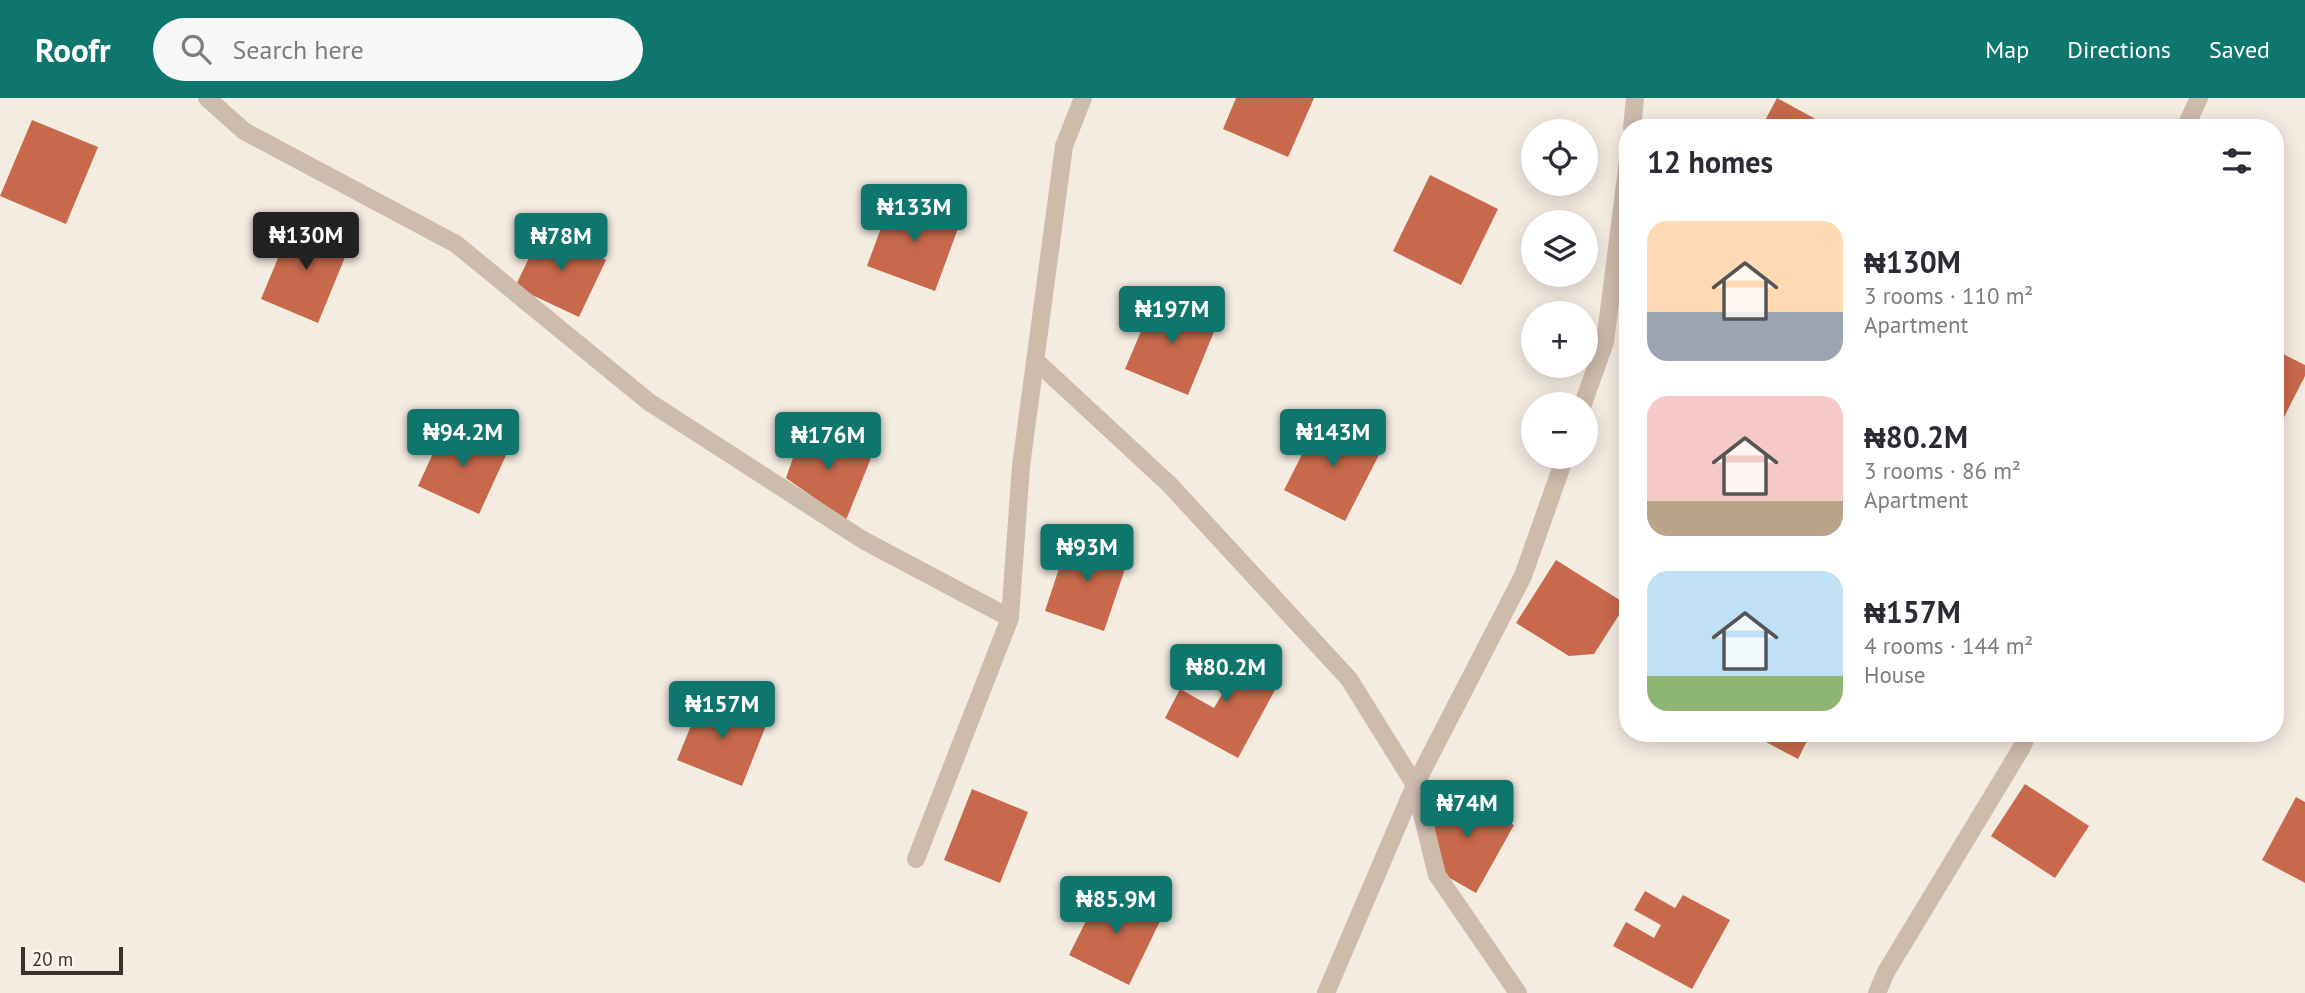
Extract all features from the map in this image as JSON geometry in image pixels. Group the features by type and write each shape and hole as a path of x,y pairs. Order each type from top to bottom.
{"street":[{"path":"207,98 244,131 456,244 649,402 863,540 1010,618"},
{"path":"916,859 1010,618 1021,466 1064,146 1083,98"},
{"path":"1633,119 1635,98"},
{"path":"2189,119 2199,98"},
{"path":"1587,392 1605,342 1619,232"},
{"path":"1035,360 1170,485 1349,679 1415,785 1437,876 1518,993"},
{"path":"1326,993 1415,785 1523,576 1561,469"},
{"path":"1877,993 1886,972 2024,742"}],"building":[{"path":"1236,98 1314,98 1288,157 1223,129"},
{"path":"1777,98 1816,119 1766,119"},
{"path":"32,120 98,147 66,224 0,196"},
{"path":"1430,175 1498,209 1461,285 1393,251"},
{"path":"892,198 960,223 935,291 867,266"},
{"path":"293,222 350,245 318,323 261,299"},
{"path":"543,229 606,260 579,317 515,287"},
{"path":"1156,296 1218,322 1188,395 1125,369"},
{"path":"2284,354 2305,365 2305,376 2284,417"},
{"path":"1321,417 1382,449 1345,521 1284,490"},
{"path":"446,425 507,453 479,514 418,486"},
{"path":"803,429 871,458 846,520 786,478"},
{"path":"1069,538 1129,557 1104,631 1045,611"},
{"path":"1556,560 1619,600 1619,615 1594,654 1569,656 1516,623"},
{"path":"1204,656 1230,670 1238,656 1281,679 1238,758 1165,718 1180,689 1214,708 1223,693 1193,677"},
{"path":"703,696 767,723 742,786 677,760"},
{"path":"1766,742 1806,742 1798,759"},
{"path":"2025,784 2089,826 2055,878 1991,836"},
{"path":"972,789 1028,812 1000,883 944,860"},
{"path":"1450,789 1514,825 1476,893 1441,873 1429,826"},
{"path":"2296,797 2305,802 2305,883 2262,860"},
{"path":"1103,887 1162,917 1129,985 1069,955"},
{"path":"1645,891 1675,908 1683,895 1730,920 1692,989 1613,946 1626,922 1654,938 1661,925 1634,910"}]}
